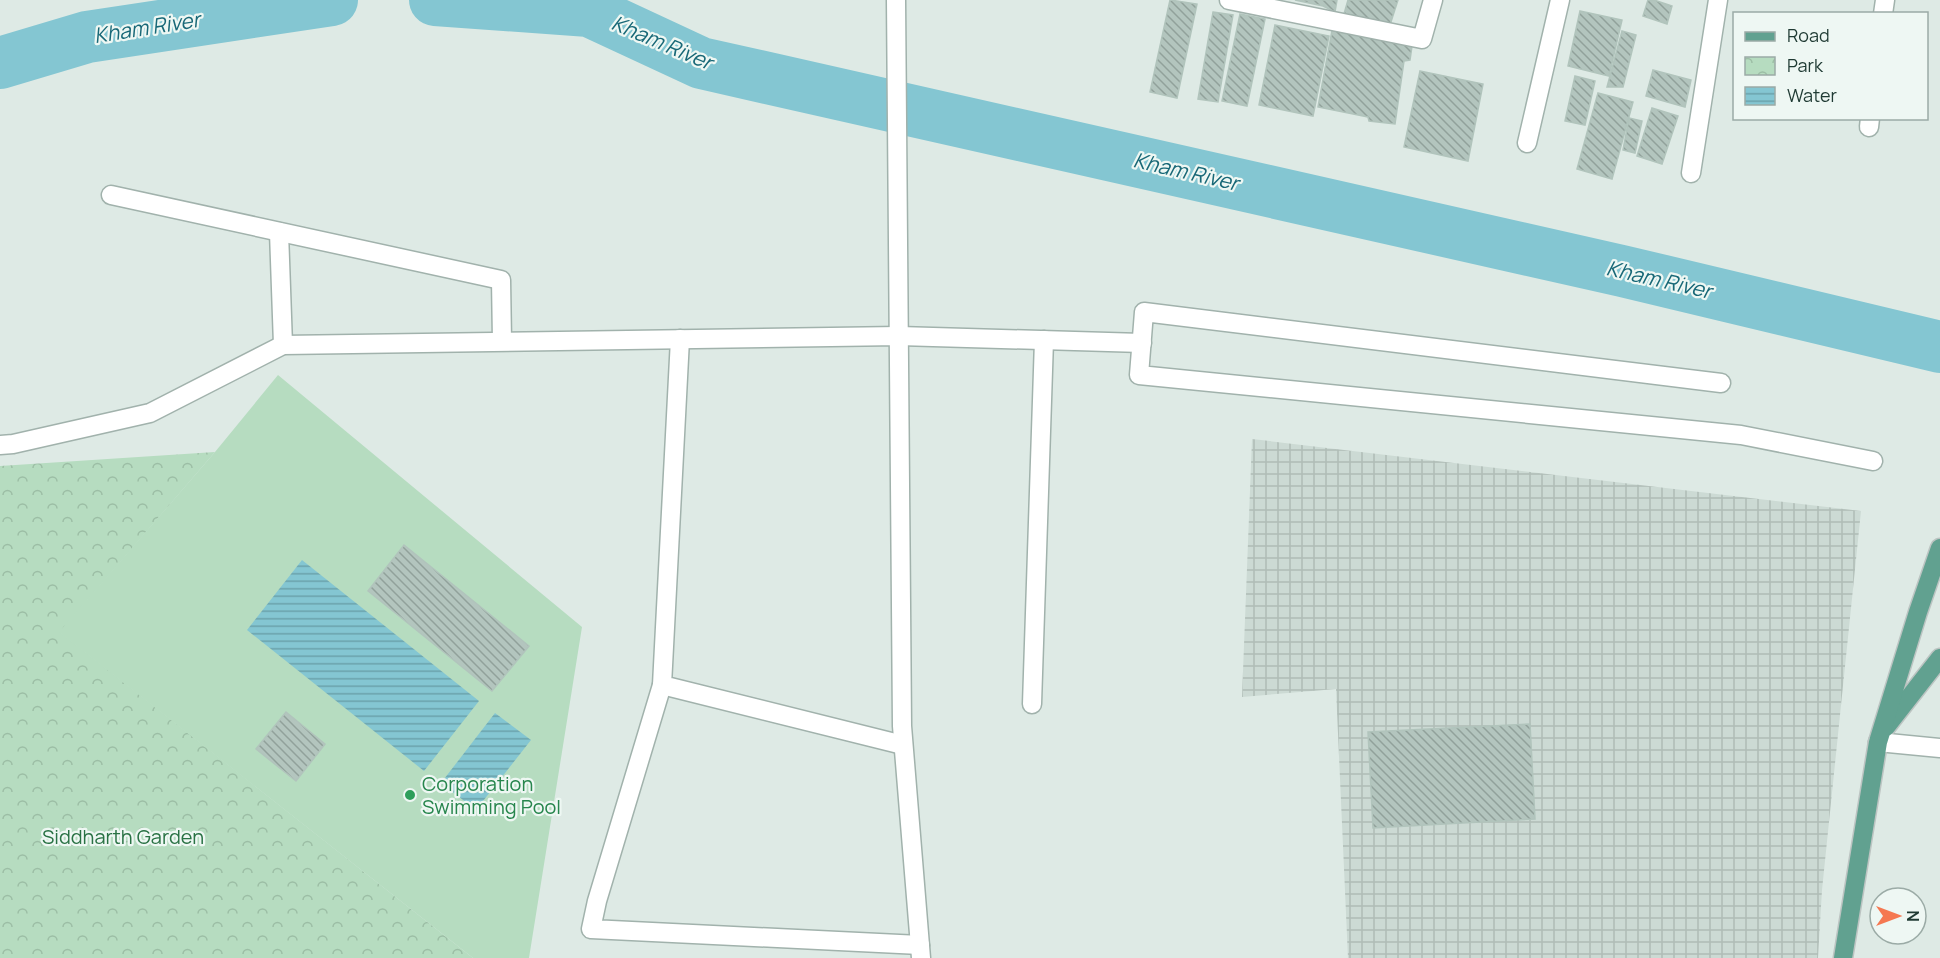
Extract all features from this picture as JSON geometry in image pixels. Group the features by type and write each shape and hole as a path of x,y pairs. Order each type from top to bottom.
{"main road":[{"path":"1843,958 1879,739 1940,548"},
{"path":"1879,739 1940,658"}],"street":[{"path":"680,339 663,685 597,901 591,928 920,951 903,745 896,0"},
{"path":"1228,0 1422,39 1433,0"},
{"path":"1527,143 1560,0"},
{"path":"1691,173 1718,0"},
{"path":"111,195 501,280 502,341"},
{"path":"279,232 283,345"},
{"path":"1721,383 1144,312 1139,375 1741,435 1873,461"},
{"path":"0,445 150,413 283,345 899,336 1142,343"},
{"path":"1032,704 1044,340"},
{"path":"663,685 903,745"},
{"path":"1879,739 1940,748"}],"shaded area":[{"path":"1252,439 1861,511 1822,890 1818,958 1348,958 1336,689 1242,697"}],"green space":[{"name":"Corporation Swimming Pool","path":"278,375 582,627 529,958 473,958 59,632 215,452"},
{"name":"Siddharth Garden","path":"215,452 60,632 473,958 0,958 0,466"}],"water":[{"path":"302,560 479,701 424,771 247,630"},
{"path":"495,713 531,740 476,810 441,783"}],"building":[{"path":"1170,0 1197,4 1177,98 1150,92"},
{"path":"1295,0 1337,0 1335,12 1323,6"},
{"path":"1348,0 1398,0 1389,28 1344,14"},
{"path":"1648,0 1672,6 1667,24 1643,16"},
{"path":"1580,11 1622,20 1609,76 1568,66"},
{"path":"1213,12 1233,15 1218,102 1198,99"},
{"path":"1240,14 1265,19 1247,106 1222,101"},
{"path":"1275,25 1329,36 1313,116 1259,105"},
{"path":"1333,25 1413,39 1410,60 1404,61 1395,124 1369,121 1368,117 1318,107"},
{"path":"1622,31 1636,35 1623,87 1607,87"},
{"path":"1653,70 1691,80 1685,107 1646,96"},
{"path":"1420,71 1483,84 1468,161 1404,147"},
{"path":"1575,76 1595,81 1585,125 1565,121"},
{"path":"1598,93 1633,102 1612,179 1577,169"},
{"path":"1652,108 1678,116 1662,164 1637,156"},
{"path":"1629,118 1642,121 1635,153 1623,150"},
{"path":"404,545 529,646 492,691 368,591"},
{"path":"286,712 325,744 296,781 256,749"},
{"path":"1530,724 1535,819 1373,828 1368,732"}],"waterway":[{"name":"Kham River","path":"0,63 87,37 332,0"},
{"name":"Kham River","path":"435,0 589,11 701,63 1622,271 1940,347"}],"place":[{"name":"Corporation Swimming Pool","path":"410,795"}]}
